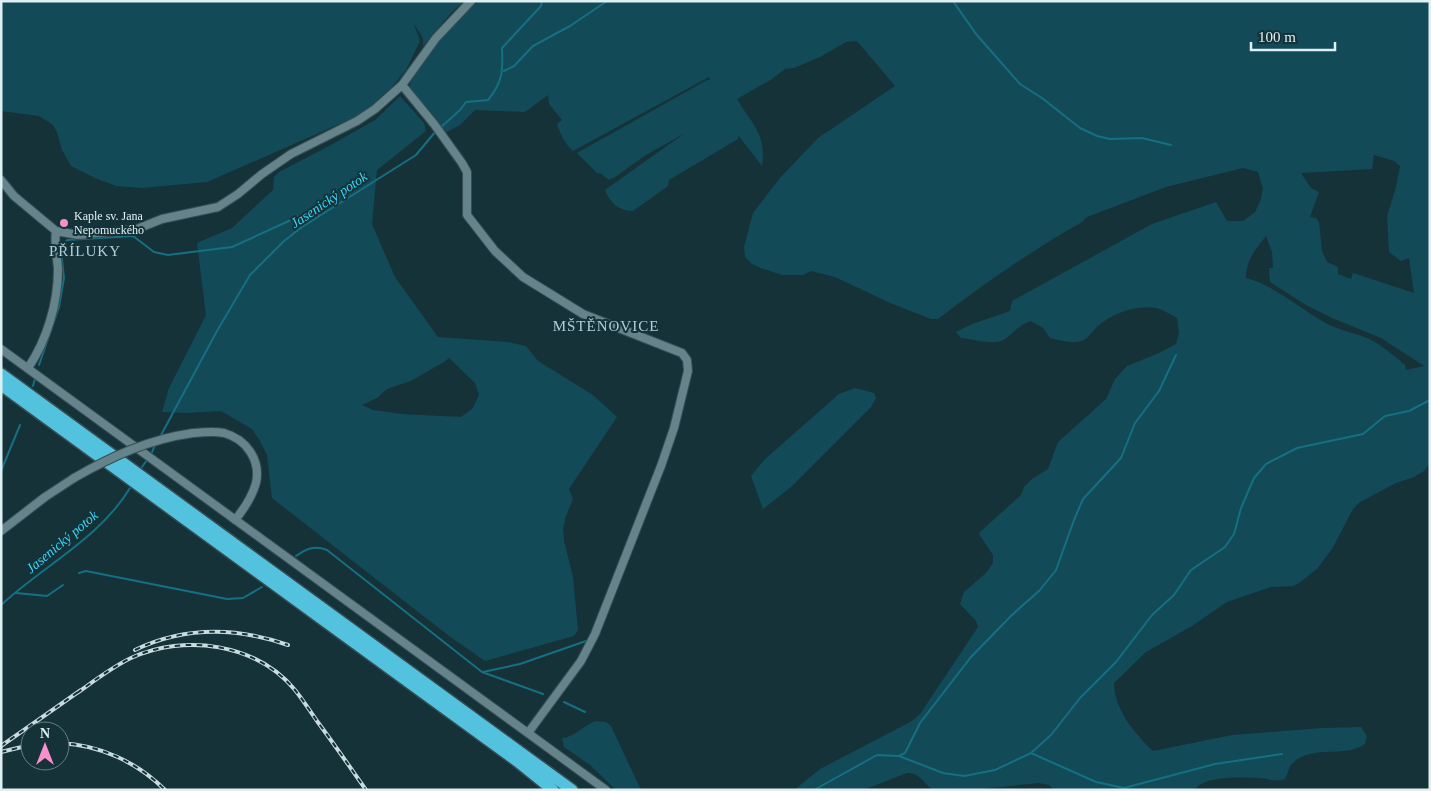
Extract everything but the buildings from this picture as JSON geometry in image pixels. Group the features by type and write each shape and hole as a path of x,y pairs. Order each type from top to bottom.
{"highway":[{"path":"1,374 572,790"},
{"path":"1,385 553,790"}],"street":[{"path":"1,180 14,196 56,231 78,235 137,228 162,219 218,207 291,154 357,121 375,109 402,85 436,38 472,1"},
{"path":"402,85 434,124 462,163 466,172 467,215 495,251 523,277 583,314 682,353 687,360 688,371 662,466 595,634 581,661 528,733"},
{"path":"28,368 36,356 51,317 57,294 58,267 54,242 56,231"},
{"path":"1,349 606,790"},
{"path":"1,530 45,497 106,460 130,449 193,433 217,432 231,435 244,444 253,456 257,475 254,488 249,500 235,520"}],"shaded area":[{"path":"1,1 464,1 451,13 423,46 423,38 414,24 420,41 406,70 392,87 362,114 207,182 142,188 116,186 71,166 62,150 53,125 39,116 1,111"},
{"path":"479,1 1430,1 1430,463 1424,471 1414,477 1396,483 1360,502 1353,509 1332,549 1317,569 1299,583 1293,586 1271,587 1227,602 1192,626 1146,652 1114,683 1118,702 1127,720 1139,737 1153,751 1232,735 1323,728 1361,727 1367,736 1365,744 1348,751 1317,753 1299,758 1291,765 1285,779 1277,781 1262,778 1224,778 1206,782 1199,785 1195,790 1054,790 1049,785 1039,783 971,790 934,790 919,777 907,773 863,790 794,790 820,769 912,721 920,714 978,627 976,621 960,604 964,592 986,573 993,563 993,555 979,534 981,531 1021,495 1024,487 1032,479 1048,469 1058,442 1106,399 1115,379 1127,366 1176,344 1179,333 1177,318 1159,309 1148,307 1125,311 1111,317 1098,326 1087,338 1077,342 1050,338 1043,328 1031,321 1020,326 1005,339 996,342 961,338 956,332 972,324 1010,311 1012,301 1152,224 1216,202 1227,221 1243,221 1255,212 1261,199 1263,189 1258,172 1243,168 1166,187 1087,217 1008,268 938,319 931,319 890,303 835,277 811,271 803,275 782,275 752,264 745,257 744,247 753,213 780,178 818,138 895,86 857,41 846,42 820,57 794,68 785,69 772,79 737,99 760,137 763,155 762,166 738,135 738,139 669,180 668,186 633,211 628,211 619,208 610,199 605,190 685,133 646,155 609,180 600,173 598,174 577,153 710,80 709,77 573,151 560,132 557,124 562,120 549,104 548,95 525,112 475,110 460,125 447,132 443,130 435,117 410,88 410,81 433,48 471,7","holes":["1374,155 1394,161 1400,166 1387,216 1389,252 1401,261 1409,258 1414,293 1353,273 1351,279 1338,274 1338,267 1327,262 1322,251 1319,222 1316,218 1310,217 1319,192 1311,188 1301,173 1372,169","1266,236 1272,252 1273,268 1269,268 1270,282 1306,305 1381,338 1424,366 1406,370 1405,365 1387,350 1367,338 1327,324 1268,286 1246,278 1249,260"]},
{"path":"400,96 424,123 426,131 377,170 372,224 395,277 438,337 508,342 526,346 538,361 593,395 617,417 569,489 573,499 563,529 573,577 578,630 574,636 485,661 449,636 272,498 267,455 252,429 221,411 162,412 169,388 206,315 197,243 232,228 273,190 274,177 279,172 375,120","holes":["449,358 475,383 479,395 473,408 461,417 402,414 373,410 362,405 377,398 387,389 411,381"]},
{"path":"855,388 874,393 876,398 871,407 791,487 763,509 751,476 765,459 839,394"},
{"path":"596,721 606,722 611,726 641,790 616,790 590,765 564,747 562,738"}],"waterway":[{"name":"Jasenický potok","path":"440,128 466,102 488,100 493,94 501,75 502,48 541,6 542,1"},
{"path":"504,71 514,66 533,46 570,26 607,1"},
{"path":"953,1 976,34 1020,84 1042,98 1080,128 1097,136 1110,139 1142,138 1171,145"},
{"name":"Jasenický potok","path":"160,437 217,331 250,275 284,241 302,227 416,155 436,131"},
{"path":"39,365 59,307 64,278 61,251 67,240 133,236 154,252 168,255 232,247 302,215 319,215"},
{"path":"899,756 905,753 920,723 971,657 1012,615 1040,590 1056,570 1083,499 1121,458 1135,423 1159,391 1176,355"},
{"path":"33,386 35,379"},
{"path":"1031,753 1051,735 1080,698 1116,662 1152,615 1174,595 1191,570 1225,547 1234,534 1241,508 1254,478 1266,464 1297,448 1363,434 1385,416 1409,411 1430,400"},
{"path":"1,471 20,425"},
{"name":"Jasenický potok","path":"152,452 156,443"},
{"name":"Jasenický potok","path":"142,467 147,460"},
{"name":"Jasenický potok","path":"1,605 87,537 118,506 130,488"},
{"path":"296,556 310,548 327,550 482,672 543,694"},
{"path":"79,573 86,571 227,599 243,598 262,587"},
{"path":"16,593 47,596 63,585"},
{"path":"483,672 520,664 586,641"},
{"path":"564,702 585,712"},
{"path":"814,790 877,755 899,756 943,773 964,776 995,770 1031,753 1096,782 1124,788 1215,764 1282,754"}],"railway":[{"path":"135,650 173,637 211,632 249,635 288,645"},
{"path":"77,693 103,674 131,658 152,650 174,646 197,645 219,647 241,653 261,662 279,674 295,690 366,790"},
{"path":"1,746 81,690"},
{"path":"70,744 103,751 130,763 165,790"},
{"path":"1,752 20,747"}],"place":[{"name":"Kaple sv. Jana Nepomuckého","path":"64,223"}],"district":[{"name":"PŘÍLUKY","path":"85,251"},
{"name":"MŠTĚNOVICE","path":"606,326"}]}
